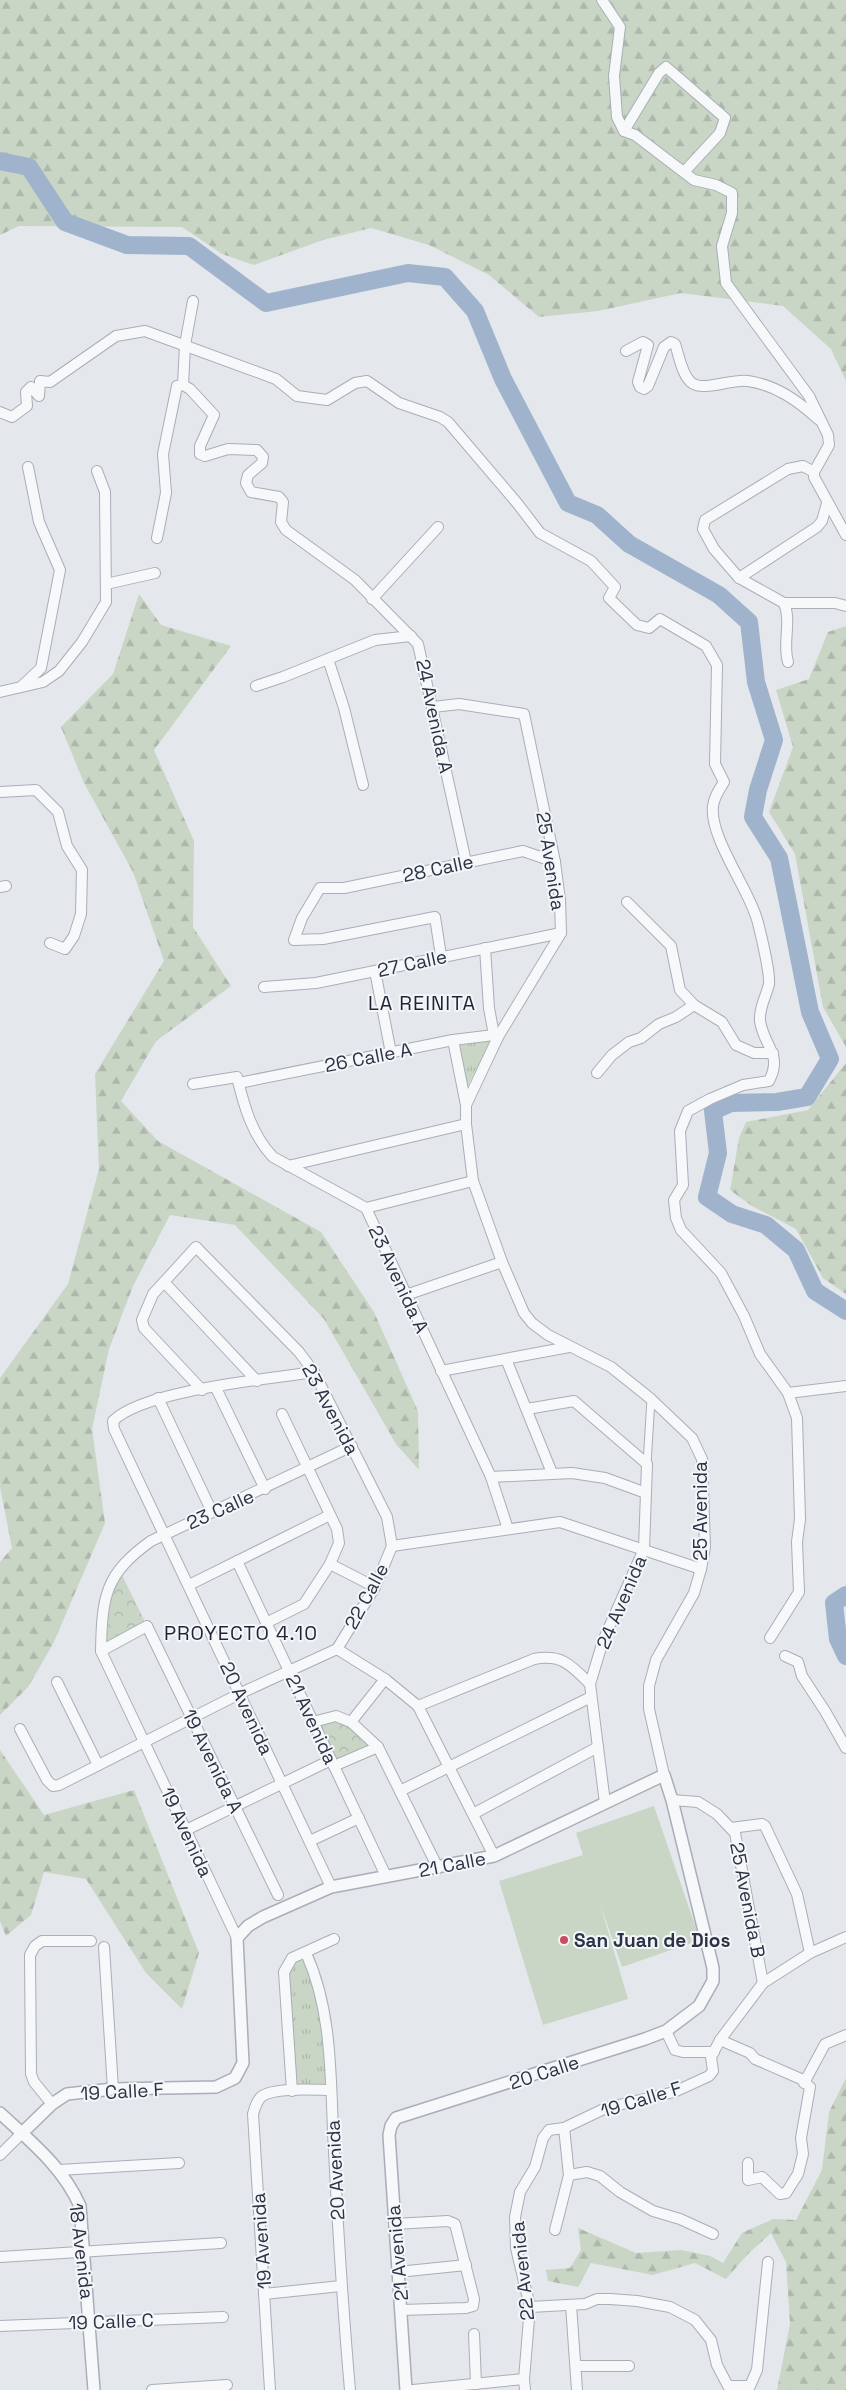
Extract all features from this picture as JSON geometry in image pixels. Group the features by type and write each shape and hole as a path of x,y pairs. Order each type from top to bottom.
{"street":[{"path":"602,0 620,27 614,76 617,117 624,131 635,135 694,180 716,184 732,193 732,213 722,246 726,283 809,396 828,435 829,445 814,472 815,482 846,535"},
{"path":"624,131 659,72 666,67 725,118 720,133 684,172"},
{"path":"157,538 166,493 162,454 177,386 183,385 185,345 193,302"},
{"path":"0,412 12,417 27,406 26,392 31,387 39,396 40,381 50,382 116,336 145,331 276,379 298,396 326,400 355,383 367,381 399,403 440,417 448,422 540,533 591,561 615,587 609,598 636,624 649,628 660,619 706,646 716,665 715,764 724,782 716,793 713,808 718,834 748,895 759,925 769,983 762,1002 760,1019 763,1032 773,1053 776,1069 769,1082 743,1085 688,1111 680,1131 683,1185 674,1200 676,1218 681,1230 721,1273 744,1316 760,1354 788,1394 797,1418 800,1490 800,1519 797,1542 798,1592 770,1638"},
{"path":"626,350 643,342 648,345 638,382 640,387 644,389 648,386 664,347 671,342 675,344 687,378 692,384 700,386 749,380 783,391 822,424"},
{"name":"24 Avenida A","path":"183,385 190,389 214,415 200,446 200,454 205,456 228,449 257,450 263,457 262,463 248,474 246,483 251,492 279,497 282,502 281,522 286,530 355,580 418,644 422,654 466,862"},
{"path":"814,472 803,466 788,469 703,524 708,540 740,578 784,603 846,606"},
{"path":"21,687 41,668 60,570 39,522 28,467"},
{"path":"0,692 43,682 59,671 82,642 106,602 105,492 97,471"},
{"path":"740,578 817,527 822,521 827,503"},
{"path":"372,598 438,527"},
{"path":"106,584 155,573"},
{"path":"784,603 788,612 786,654 788,662"},
{"path":"256,686 375,640 411,636"},
{"path":"328,659 344,708 363,784"},
{"name":"25 Avenida","path":"433,708 459,704 524,714 555,862 560,900 561,933 496,1036 466,1106"},
{"path":"0,792 36,790 58,812 67,846 82,870 81,914 74,936 65,949 50,943"},
{"name":"28 Calle","path":"442,956 435,917 323,939 294,940 302,918 320,888 344,888 522,851 555,862"},
{"path":"627,902 671,946 680,990 694,1005 722,1022 736,1045 754,1053 773,1053"},
{"name":"27 Calle","path":"264,988 316,983 561,933"},
{"path":"485,948 489,1008 496,1036"},
{"path":"375,971 392,1053"},
{"path":"597,1073 612,1055 629,1042 641,1038 658,1024 676,1017 694,1005"},
{"name":"26 Calle A","path":"193,1084 238,1080 392,1053 453,1040 496,1036"},
{"name":"25 Avenida","path":"453,1040 466,1106 466,1124 474,1181 502,1262 524,1313 532,1323 568,1347 611,1368 650,1399 692,1438 702,1459 705,1547 701,1569 694,1593 656,1660 649,1686 649,1710 714,1968 713,1981 707,1994 688,2017"},
{"name":"23 Avenida A","path":"238,1080 253,1129 263,1146 273,1157 366,1208 491,1477 508,1529"},
{"path":"288,1166 466,1124"},
{"path":"366,1208 474,1181"},
{"name":"23 Avenida","path":"164,1282 196,1247 299,1352 314,1372 387,1517 392,1546"},
{"path":"406,1295 502,1262"},
{"path":"202,1390 142,1323 153,1294 164,1282 257,1381"},
{"path":"441,1371 568,1347"},
{"path":"506,1358 552,1473"},
{"path":"212,1512 158,1398 314,1372"},
{"path":"788,1394 846,1386"},
{"path":"216,1388 265,1489"},
{"name":"20 Avenida","path":"158,1398 118,1415 113,1421 114,1429 331,1886"},
{"name":"24 Avenida","path":"605,1803 590,1697 590,1684 603,1641 644,1549 650,1399"},
{"path":"527,1409 574,1401 647,1464"},
{"path":"266,1623 304,1604 330,1564 339,1543 337,1529 282,1414"},
{"name":"23 Calle","path":"107,1592 119,1569 130,1557 164,1534 265,1489 352,1446"},
{"path":"491,1477 552,1473 606,1478 646,1493"},
{"path":"189,1585 330,1515"},
{"name":"22 Calle","path":"20,1729 47,1780 53,1786 144,1743 241,1693 337,1649 375,1587 392,1546 560,1522 701,1569"},
{"name":"21 Avenida","path":"237,1561 386,1876"},
{"path":"330,1564 375,1587"},
{"name":"19 Avenida","path":"107,1592 102,1619 101,1651 237,1938 243,2063 235,2078"},
{"name":"19 Avenida A","path":"101,1651 147,1626 278,1895"},
{"path":"337,1649 385,1678 418,1706 494,1856"},
{"path":"786,1656 798,1662 802,1676 826,1711 846,1748"},
{"path":"418,1706 534,1659 548,1657 569,1664 590,1684"},
{"path":"350,1722 385,1678"},
{"path":"58,1682 98,1765"},
{"path":"400,1791 590,1697"},
{"path":"313,1722 336,1716 350,1722 378,1747 438,1868"},
{"path":"186,1830 282,1782 378,1747"},
{"path":"473,1814 598,1747"},
{"name":"21 Calle","path":"237,1938 248,1926 263,1917 331,1886 438,1868 494,1856 664,1775"},
{"name":"25 Avenida B","path":"672,1800 698,1802 717,1814 735,1832 763,1982"},
{"path":"310,1841 359,1818"},
{"path":"731,1828 762,1824 765,1826 797,1894 810,1953"},
{"name":"19 Calle F","path":"549,2130 564,2128 606,2108 674,2092 709,2076 713,2071 711,2057 720,2040 763,1982 810,1953 846,1937"},
{"path":"330,2090 292,2091 284,1979 287,1964 292,1958 334,1939"},
{"path":"52,2104 34,2082 31,2074 30,1955 35,1946 42,1942 91,1941"},
{"path":"104,1947 114,2089"},
{"name":"20 Avenida","path":"306,1953 316,1974 324,2004 329,2047 341,2286 350,2390"},
{"name":"20 Calle","path":"396,2118 551,2070 666,2031 688,2017"},
{"path":"666,2031 675,2050 683,2052 714,2052"},
{"path":"748,2163 748,2180 762,2177 780,2194 786,2192 798,2174 802,2154 801,2138 807,2085 825,2044 846,2035"},
{"path":"720,2040 750,2053 755,2059 801,2079 807,2085"},
{"name":"19 Calle F","path":"22,2133 52,2104 67,2094 114,2089 216,2087 235,2078"},
{"name":"19 Avenida","path":"270,2390 253,2114 258,2100 264,2095 292,2091"},
{"name":"18 Avenida","path":"0,2113 59,2170 72,2188 80,2206 94,2390"},
{"name":"21 Avenida","path":"396,2118 391,2126 389,2135 406,2390"},
{"path":"555,2230 569,2175 564,2128"},
{"name":"22 Avenida","path":"525,2390 524,2379 530,2307 516,2248 515,2217 520,2192 535,2167 543,2138 549,2130"},
{"path":"0,2155 22,2133"},
{"path":"59,2170 179,2163"},
{"path":"569,2175 587,2172 600,2176 620,2192 653,2212 680,2219 713,2234"},
{"path":"394,2224 448,2221 454,2224 474,2299 473,2306 466,2308 402,2310"},
{"path":"0,2257 221,2243"},
{"path":"530,2307 571,2304 610,2298 637,2300 670,2307 695,2320 711,2340 717,2365 728,2386 750,2386 757,2370 768,2262"},
{"path":"398,2272 466,2265"},
{"path":"264,2294 341,2286"},
{"path":"571,2304 577,2390"},
{"name":"19 Calle C","path":"0,2326 223,2317"},
{"path":"474,2334 476,2384"},
{"path":"576,2366 629,2366"},
{"path":"413,2390 524,2379"},
{"path":"152,2390 227,2385"}],"green space":[{"path":"0,0 846,0 846,381 831,349 783,306 681,293 598,311 539,317 489,275 429,245 371,228 323,240 254,265 222,254 182,227 19,226 0,235"},
{"path":"139,594 161,625 231,646 154,750 194,841 193,927 231,986 156,1041 121,1101 158,1141 321,1232 374,1312 418,1411 419,1470 396,1444 324,1319 235,1225 170,1215 133,1286 109,1349 92,1429 105,1523 53,1644 28,1687 0,1715 0,1562 12,1548 0,1487 0,1378 68,1284 99,1169 95,1074 164,961 133,872 84,783 61,727 113,674"},
{"path":"846,626 846,1047 823,1007 795,854 769,812 793,747 776,690 809,679 828,632"},
{"path":"491,1040 466,1089 457,1046"},
{"path":"846,1063 846,1294 823,1278 796,1229 752,1206 730,1190 739,1138 746,1122 808,1110"},
{"path":"119,1569 147,1626 101,1651 102,1619"},
{"path":"336,1716 378,1747 334,1766 313,1722"},
{"path":"0,1750 44,1815 134,1790 199,1953 182,2009 146,1973 86,1879 44,1872 31,1915 6,1936 0,1921"},
{"path":"654,1806 700,1940 622,1967 600,1904 628,1999 543,2025 499,1881 583,1855 576,1833"},
{"path":"306,1953 316,1974 331,2090 292,2091 287,1964"},
{"path":"846,2078 846,2390 777,2390 790,2324 786,2262 771,2233 747,2255 726,2279 695,2263 653,2275 591,2263 578,2287 548,2281 546,2270 570,2268 581,2250 578,2228 636,2253 681,2250 710,2256 723,2263 742,2233 773,2219 796,2220 822,2170 829,2112"}],"waterway":[{"path":"0,161 29,167 65,222 127,245 189,246 266,303 408,273 445,277 475,311 503,379 568,503 597,515 629,544 719,595 749,622 756,682 774,740 758,790 753,817 779,858 810,1012 830,1059 807,1097 777,1102 731,1103 713,1111 718,1153 707,1197 732,1214 766,1225 796,1250 815,1291 846,1311"},
{"path":"846,1595 834,1603 838,1639 846,1656"}],"place":[{"name":"San Juan de Dios","path":"564,1940"}],"district":[{"name":"LA REINITA","path":"422,1003"},
{"name":"PROYECTO 4.10","path":"241,1633"}]}
